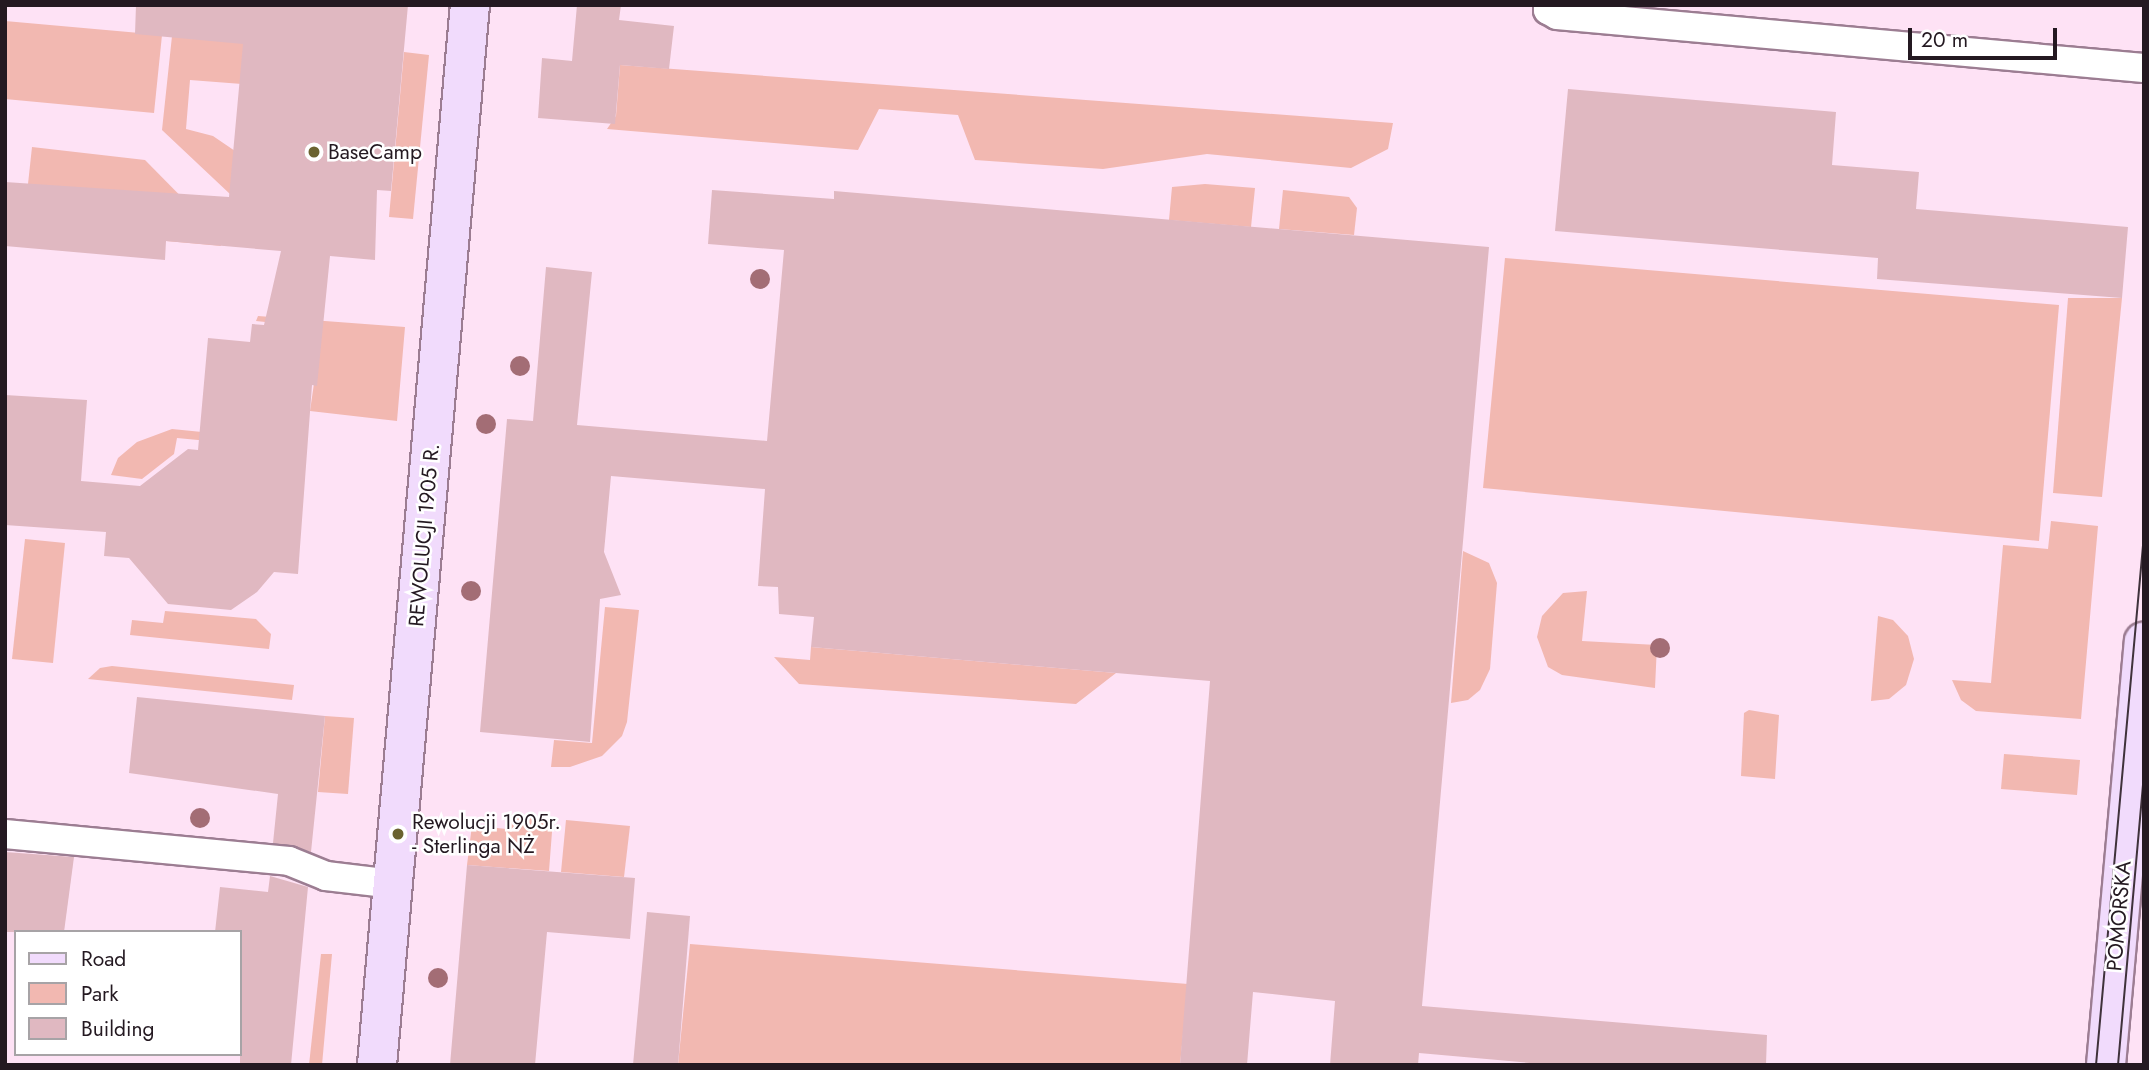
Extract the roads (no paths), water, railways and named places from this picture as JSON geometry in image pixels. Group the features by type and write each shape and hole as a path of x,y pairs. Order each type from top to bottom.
{"street":[{"name":"REWOLUCJI 1905 R.","path":"377,1065 470,5"},
{"name":"POMORSKA","path":"2106,1065 2144,642"}],"lane":[{"path":"1548,5 1557,15 2144,68"},
{"path":"5,834 289,861 326,876 393,884"}],"tram line":[{"path":"2096,1065 2144,534"},
{"path":"2118,1065 2144,774"}],"place":[{"name":"BaseCamp","path":"314,152"},
{"name":"Rewolucji 1905r. - Sterlinga NŻ","path":"398,834"}]}
